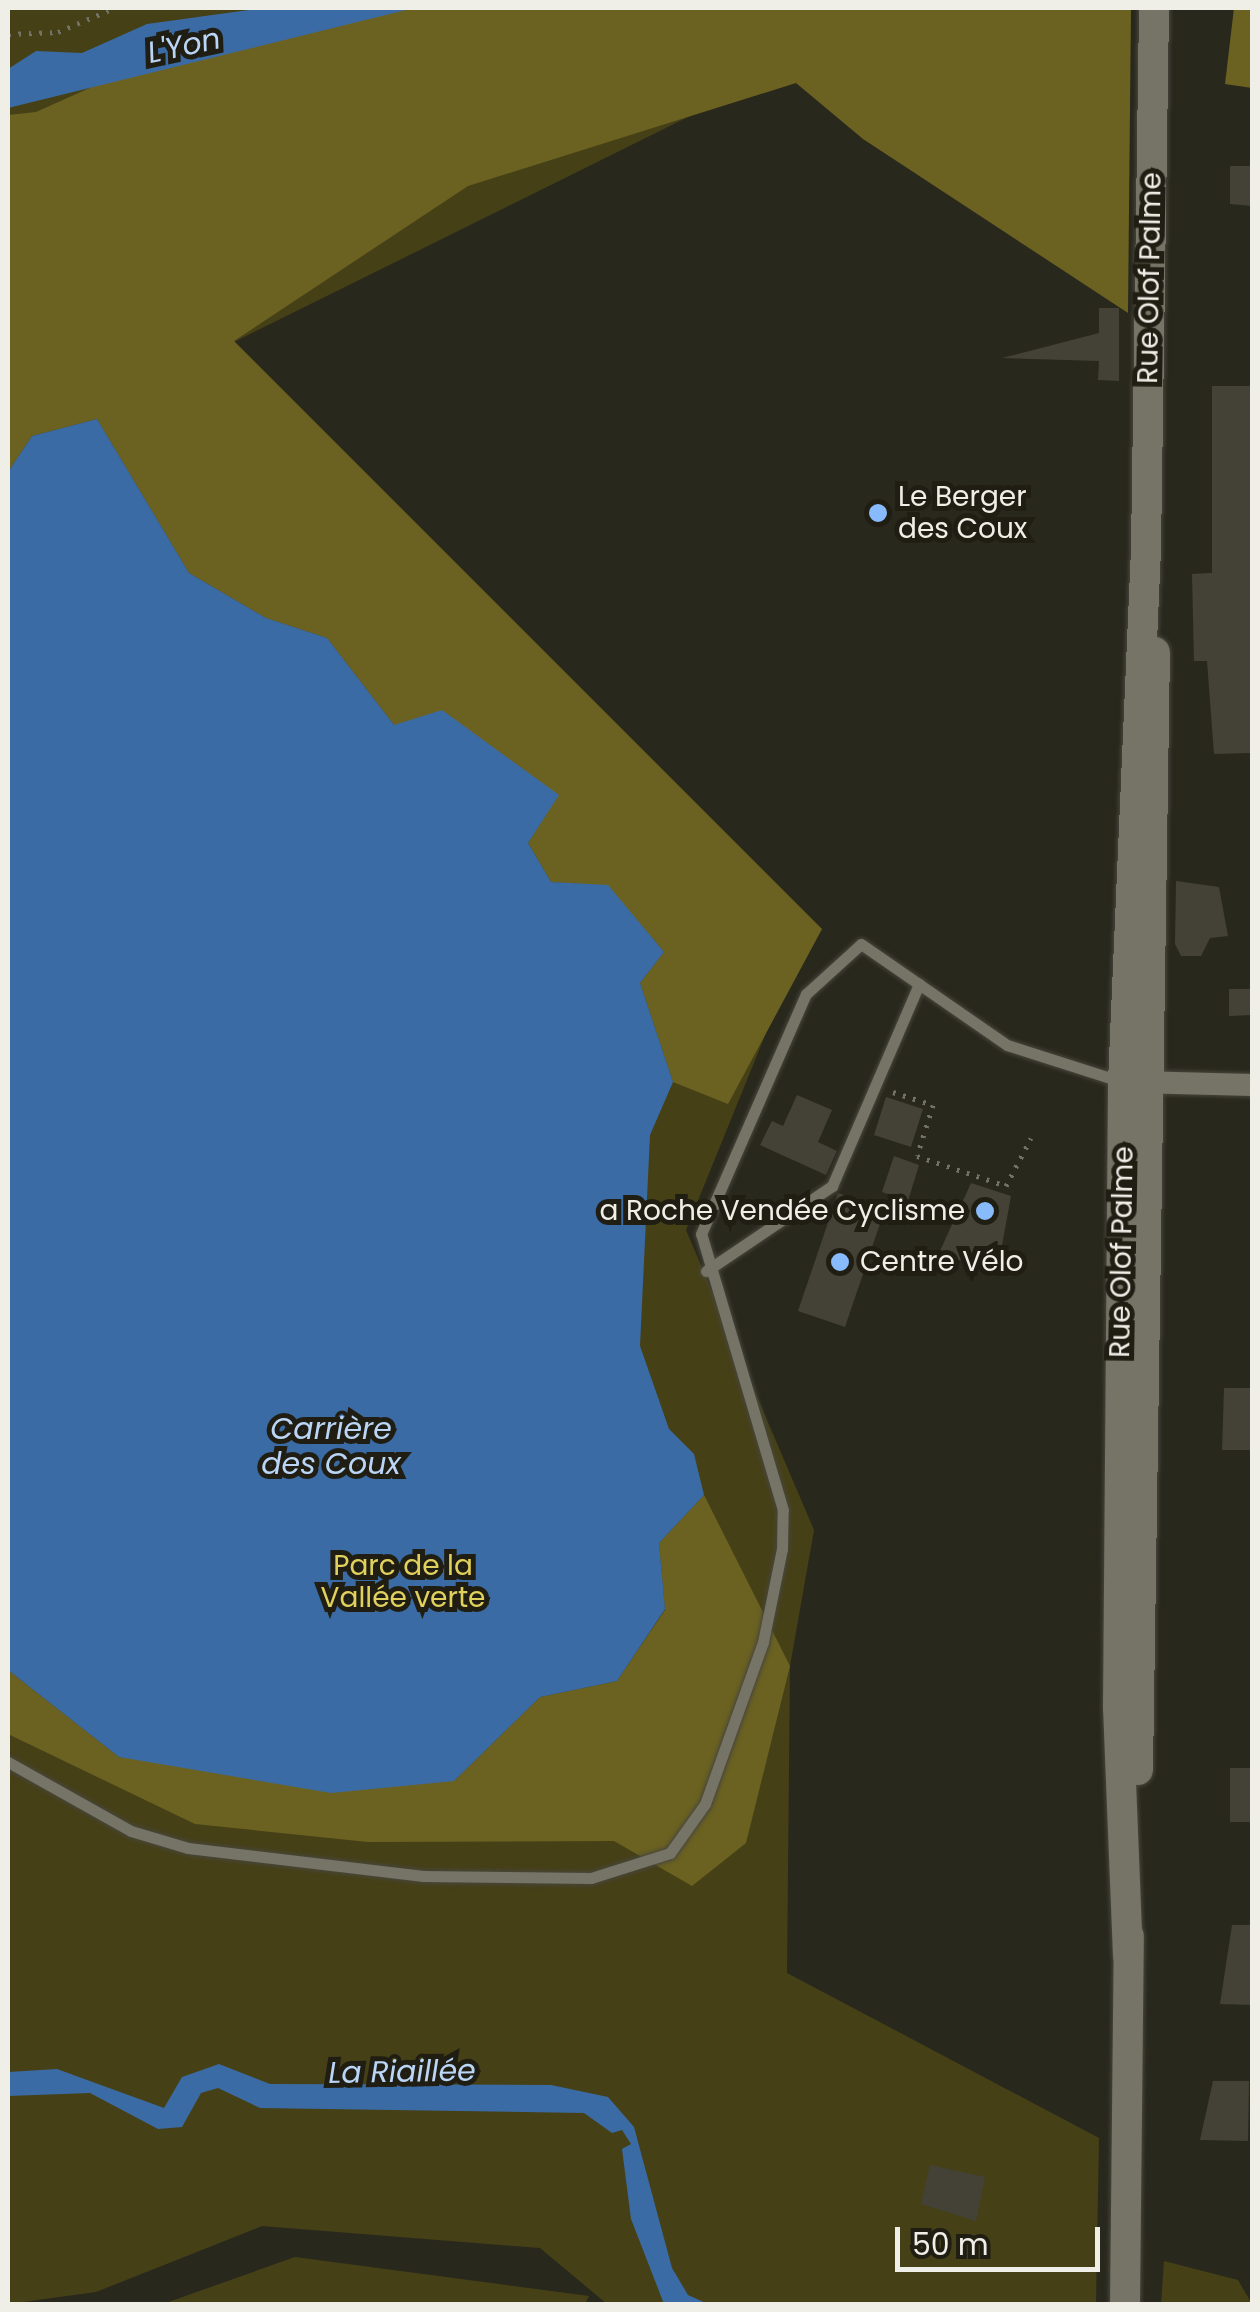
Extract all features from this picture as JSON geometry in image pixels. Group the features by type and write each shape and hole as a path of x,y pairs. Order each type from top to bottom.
{"main road":[{"name":"Rue Olof Palme","path":"1125,2304 1138,1082 1156,662 1146,549 1154,8"}],"street":[{"path":"1138,1082 1252,1085"}],"lane":[{"path":"8,1762 131,1831 188,1848 422,1876 592,1878 670,1853 705,1804 763,1642 782,1549 783,1510 706,1272 701,1234 806,994 861,944 1008,1045 1138,1082"},
{"path":"706,1272 832,1186 872,1085 919,984"}],"path":[{"path":"8,34 58,32 93,11 114,8"},
{"path":"872,1085 933,1105 918,1156 1006,1186 1031,1138"}],"green space":[{"name":"Parc de la Vallée verte","path":"8,8 1130,8 793,65 234,342 807,932 686,1230 814,1530 790,1666 787,1973 1099,2138 1096,2304 607,2304 540,2248 262,2226 96,2292 8,2304"},
{"path":"295,2257 589,2296 585,2304 163,2304"},
{"path":"1164,2261 1238,2280 1252,2304 1161,2304"}],"shaded area":[{"path":"268,8 1131,8 1128,313 863,139 796,83 468,186 234,341 822,929 728,1104 673,1082 640,983 664,952 608,886 551,882 528,843 558,795 394,725 327,638 266,618 189,573 97,419 32,436 8,472 8,115 36,112"},
{"path":"1234,8 1252,8 1252,88 1225,84"},
{"path":"704,1495 790,1666 746,1843 692,1886 614,1841 368,1842 195,1824 8,1734 8,1670 119,1757 454,1781 540,1697 617,1681 665,1610 659,1543"}],"water":[{"name":"L'Yon","path":"264,8 414,8 8,108 8,69 36,51 82,53 147,24"},
{"name":"Carrière des Coux","path":"97,419 189,573 266,618 327,638 394,725 442,710 559,795 528,843 551,882 608,885 664,952 640,983 673,1082 650,1135 640,1346 669,1429 694,1454 704,1495 659,1543 665,1609 617,1681 540,1697 454,1781 331,1793 119,1757 8,1670 8,472 32,436"},
{"path":"219,2064 270,2084 551,2085 608,2097 634,2127 672,2268 688,2295 708,2304 664,2304 631,2219 622,2149 631,2144 622,2130 612,2133 584,2113 260,2108 218,2088 201,2093 182,2127 158,2129 90,2093 8,2096 8,2072 57,2069 164,2108 182,2077"}],"building":[{"path":"1230,166 1252,166 1252,206 1230,204"},
{"path":"1099,308 1119,308 1119,381 1098,380 1099,361 1002,358 1099,333"},
{"path":"1212,386 1252,386 1252,753 1214,754 1207,661 1194,661 1192,574 1212,573"},
{"path":"1176,881 1219,887 1228,936 1210,938 1201,956 1181,956 1175,944"},
{"path":"1229,989 1252,989 1252,1015 1229,1016"},
{"path":"797,1095 832,1110 818,1142 837,1151 826,1175 760,1145 772,1121 783,1126"},
{"path":"886,1097 923,1109 911,1147 874,1135"},
{"path":"894,1156 919,1165 908,1201 882,1192"},
{"path":"971,1183 1011,1196 997,1273 939,1253"},
{"path":"838,1193 885,1209 845,1327 798,1311"},
{"path":"1224,1388 1252,1388 1252,1450 1222,1450"},
{"path":"1230,1768 1252,1768 1252,1822 1230,1822"},
{"path":"1232,1925 1252,1925 1252,2005 1220,2004"},
{"path":"1213,2081 1249,2081 1248,2141 1200,2140"},
{"path":"930,2165 985,2177 976,2221 921,2204"}],"place":[{"name":"Le Berger des Coux","path":"878,513"},
{"name":"a Roche Vendée Cyclisme","path":"985,1211"},
{"name":"Centre Vélo","path":"840,1262"}],"water label":[{"name":"La Riaillée","path":"402,2072"}]}
